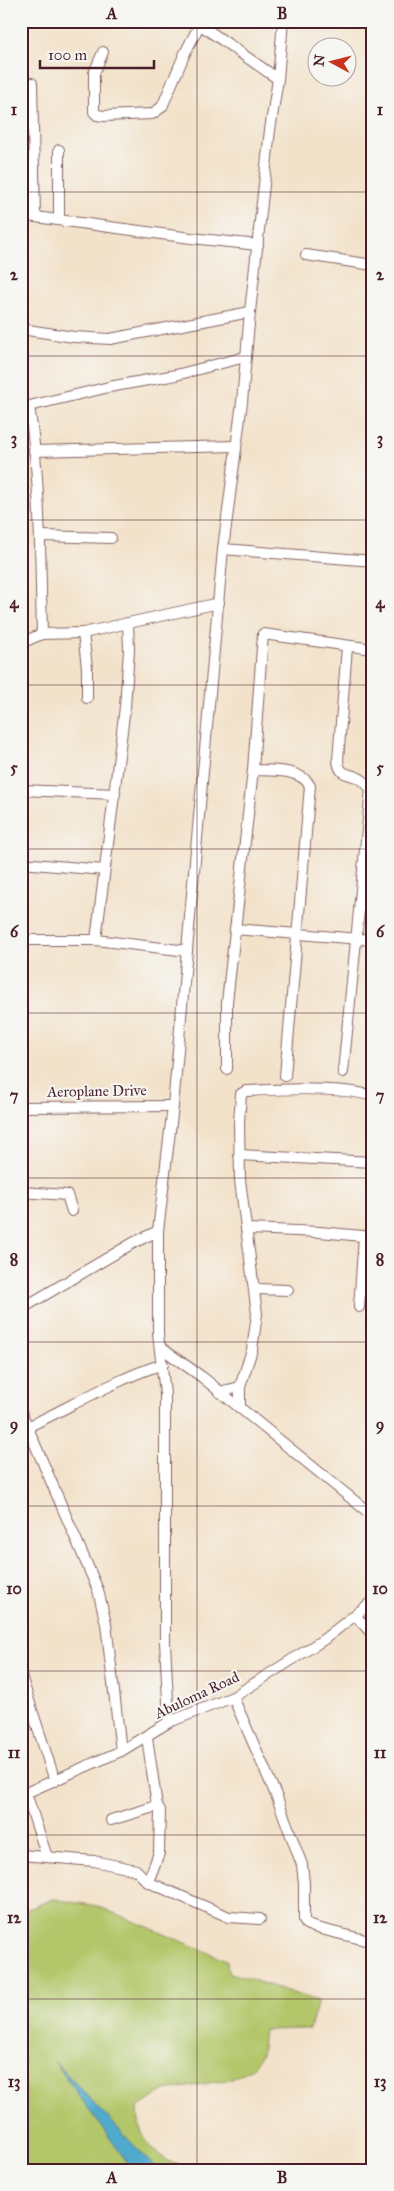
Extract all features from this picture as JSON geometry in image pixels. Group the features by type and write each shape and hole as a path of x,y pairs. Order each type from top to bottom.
{"street":[{"path":"169,1722 165,1652 166,1461 163,1364 158,1333 158,1231 173,1106 188,950 220,603 223,549 242,402 245,357 278,79 283,21"},
{"path":"102,52 94,73 94,112 97,115 152,114 162,107 198,23 278,79"},
{"path":"32,83 35,216"},
{"path":"59,150 59,220"},
{"path":"21,215 258,245"},
{"path":"306,255 373,265"},
{"path":"21,329 74,337 110,339 250,312"},
{"path":"42,634 41,536 34,434 25,407 109,387 176,375 245,357"},
{"path":"34,450 236,446"},
{"path":"41,536 111,538"},
{"path":"223,549 373,561"},
{"path":"21,643 42,634 83,633 220,603"},
{"path":"96,940 128,679 128,623"},
{"path":"83,633 87,668 87,698"},
{"path":"226,1069 228,1002 253,770 262,634 373,649"},
{"path":"343,1072 371,790 364,780 344,774 339,769 338,760 347,646"},
{"path":"253,770 295,774 306,779 310,786 285,1076"},
{"path":"21,790 115,794"},
{"path":"21,862 104,870"},
{"path":"235,928 373,940"},
{"path":"21,940 96,940 188,950"},
{"path":"240,1408 240,1387 256,1332 255,1289 240,1180 239,1098 246,1091 316,1090 373,1096"},
{"name":"Aeroplane Drive","path":"21,1107 173,1106"},
{"path":"240,1155 373,1162"},
{"path":"21,1192 67,1195 72,1211"},
{"path":"246,1229 368,1236 359,1307"},
{"path":"21,1309 140,1239 158,1231"},
{"path":"255,1289 288,1290"},
{"path":"160,1347 220,1392 373,1516"},
{"path":"25,1428 107,1386 163,1364"},
{"path":"220,1392 240,1387"},
{"path":"21,1412 25,1428 98,1590 106,1624 121,1751"},
{"name":"Abuloma Road","path":"24,1794 121,1751 169,1722 234,1697 323,1640 373,1601"},
{"path":"355,1616 373,1635"},
{"path":"21,1676 55,1781"},
{"path":"234,1697 276,1795 302,1864 304,1920 306,1924 373,1942"},
{"path":"147,1737 157,1806 160,1810 159,1853 148,1882"},
{"path":"24,1794 47,1857"},
{"path":"111,1820 157,1806"},
{"path":"21,1855 94,1861 136,1870 148,1882 229,1916 260,1919"}],"green space":[{"path":"53,1899 97,1906 227,1960 228,1972 318,2001 310,2029 264,2030 261,2055 254,2067 232,2079 165,2091 138,2107 140,2127 143,2135 154,2150 168,2161 194,2170 157,2170 58,2065 133,2170 21,2170 21,1912"}],"water":[{"path":"54,2061 148,2160 157,2170 133,2170"}]}
